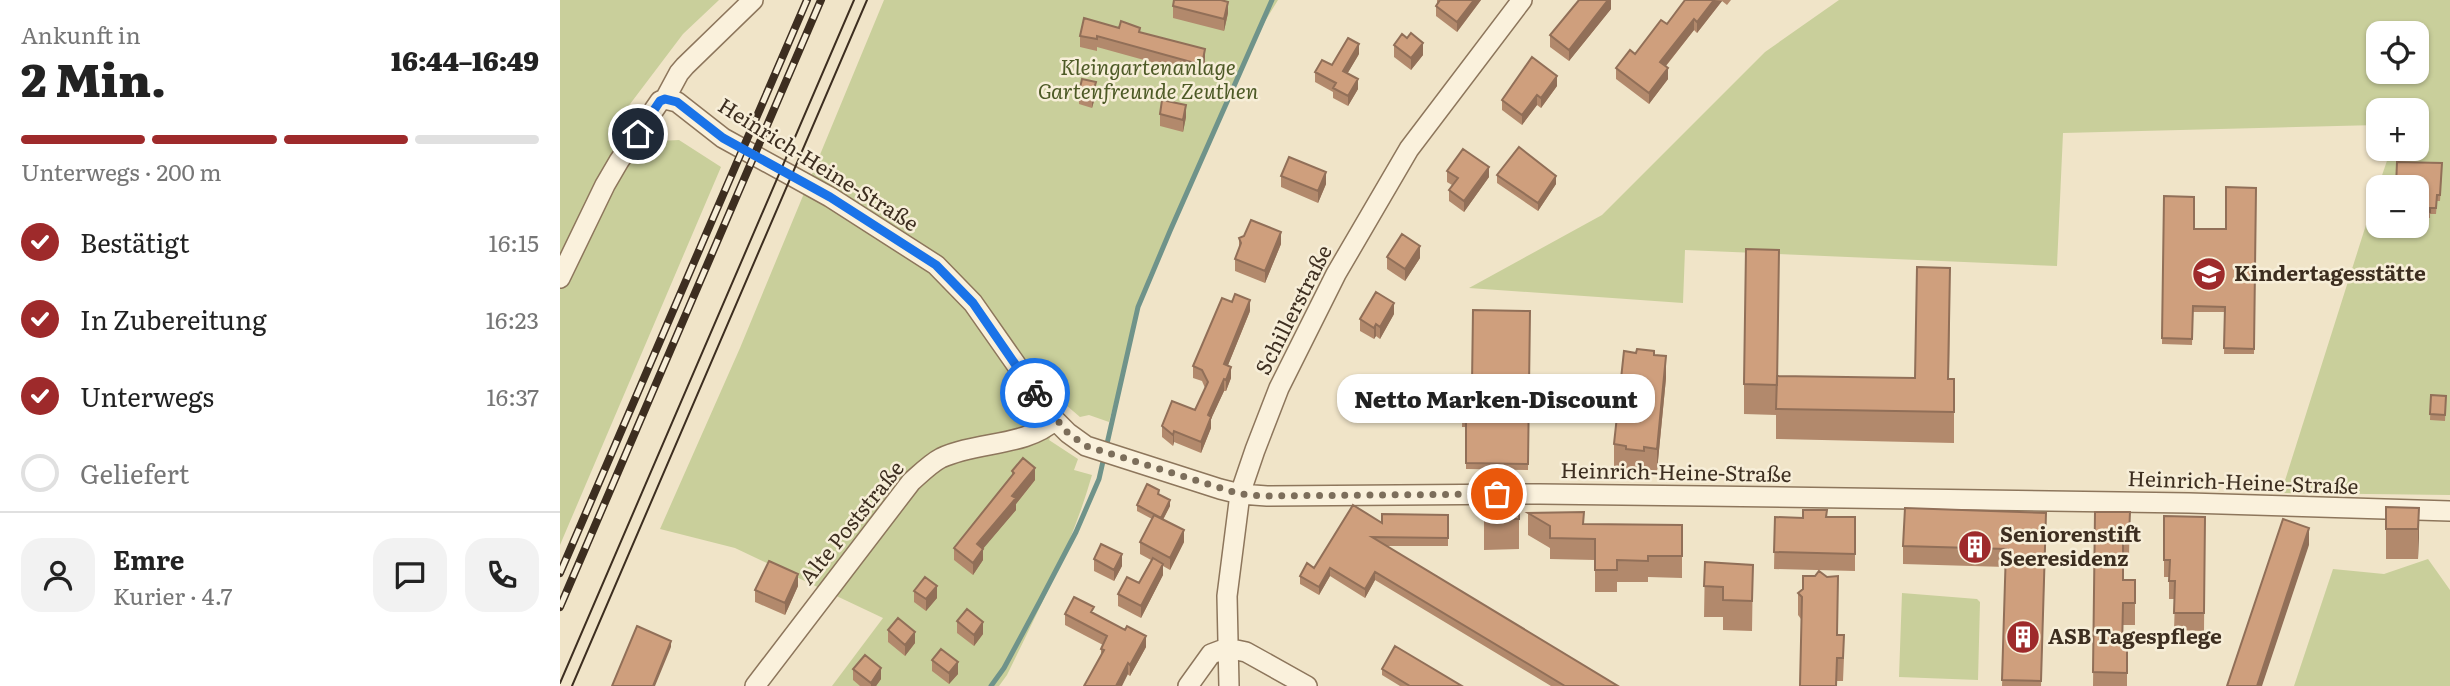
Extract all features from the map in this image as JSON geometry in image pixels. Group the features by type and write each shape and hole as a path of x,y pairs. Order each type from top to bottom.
{"street":[{"path":"560,278 619,161 660,101 665,99 679,73 753,0"},
{"name":"Schillerstraße","path":"1228,686 1227,596 1240,494 1279,388 1345,258 1409,149 1522,0"},
{"name":"Heinrich-Heine-Straße","path":"665,99 677,102 723,138 830,197 936,265 973,303 1055,420 1086,446 1240,494 1734,496 2200,503 2450,511"},
{"name":"Alte Poststraße","path":"755,686 911,482 940,459 969,449 1031,436 1055,420"},
{"path":"1188,686 1210,654 1227,648 1246,652 1307,686"}],"green space":[{"path":"560,0 719,0 683,34 624,112 659,141 679,140 721,167 560,545"},
{"name":"Kleingartenanlage Gartenfreunde Zeuthen","path":"884,0 1278,0 1256,36 1148,277 1109,422 1089,415 1080,417 1066,405 1049,440 1078,459 1074,470 1092,475 1054,576 1007,675 999,686 832,686 883,618 735,548 660,529 740,348"},
{"path":"1839,0 2450,0 2450,495 2281,493 2366,225 2366,238 2429,238 2429,175 2382,175 2387,161 2429,161 2429,98 2366,98 2366,125 2063,133 2057,266 1685,250 1683,303 1469,288 1602,215 1765,52"},
{"path":"2428,559 2450,590 2450,686 2294,686 2333,569 2384,574"},
{"path":"1902,593 1977,599 1980,602 1978,680 1899,677"}],"building":[{"path":"1174,0 1228,2 1224,19 1173,6"},
{"path":"1440,0 1474,0 1457,22 1436,6"},
{"path":"1579,0 1608,0 1569,50 1550,35"},
{"path":"1685,0 1714,0 1697,22 1694,19 1660,62 1668,68 1649,93 1616,68 1630,50 1635,54 1661,20 1667,24"},
{"path":"1084,18 1119,28 1121,21 1140,28 1139,32 1205,49 1202,65 1097,36 1097,39 1080,36"},
{"path":"1411,33 1423,43 1411,58 1394,45 1402,34 1407,38"},
{"path":"1348,38 1359,44 1343,71 1358,79 1348,96 1333,88 1336,83 1315,72 1322,60 1332,65"},
{"path":"1532,57 1557,76 1541,98 1537,95 1522,115 1502,100"},
{"path":"1082,79 1096,82 1092,96 1079,92"},
{"path":"1162,100 1186,105 1183,120 1160,114"},
{"path":"1519,147 1556,176 1538,203 1497,175"},
{"path":"1463,149 1489,167 1464,201 1449,190 1458,178 1447,171"},
{"path":"1289,157 1326,172 1318,191 1281,176"},
{"path":"2397,162 2442,163 2440,195 2437,195 2436,208 2430,208 2429,212 2429,175 2396,175"},
{"name":"Kindertagesstätte","path":"2226,187 2256,188 2254,349 2224,348 2225,307 2193,306 2192,339 2162,338 2164,196 2194,197 2194,229 2226,229"},
{"path":"1251,220 1281,232 1265,271 1235,259 1241,243 1239,238 1244,236"},
{"path":"1402,234 1420,246 1405,269 1387,257"},
{"path":"1746,249 1779,250 1777,385 1744,384"},
{"path":"1917,267 1950,268 1948,379 1954,379 1954,412 1776,409 1777,376 1915,378"},
{"path":"1376,292 1394,303 1380,327 1376,324 1374,328 1360,319"},
{"path":"1235,294 1250,300 1224,364 1231,367 1208,415 1211,417 1201,442 1174,431 1173,435 1162,426 1172,401 1195,410 1208,382 1202,370 1193,366 1222,298 1232,302"},
{"path":"1473,310 1530,311 1528,464 1466,463 1466,421 1462,421 1463,384 1472,384"},
{"path":"1637,349 1666,356 1657,449 1644,447 1644,451 1626,449 1626,446 1614,444 1624,351 1636,353"},
{"path":"2431,395 2446,396 2445,415 2430,414"},
{"path":"1023,458 1035,468 1012,496 1016,498 977,544 983,549 973,563 954,548"},
{"path":"1147,484 1170,500 1161,518 1137,505"},
{"path":"1484,493 1519,493 1519,519 1484,519"},
{"path":"1353,505 1382,523 1382,514 1448,515 1448,538 1372,537 1618,686 1565,686 1375,572 1365,589 1330,568 1319,587 1300,576 1307,563 1314,568"},
{"path":"2386,507 2419,508 2418,529 2386,529"},
{"path":"1905,508 2046,513 2041,681 2002,680 2006,549 1903,546"},
{"path":"1803,510 1827,510 1826,517 1855,517 1855,554 1774,552 1775,517 1803,518"},
{"path":"1584,512 1583,524 1682,525 1682,556 1648,556 1648,561 1617,560 1617,570 1595,570 1595,539 1550,538 1550,526 1528,513"},
{"path":"2095,512 2130,512 2129,535 2123,535 2123,580 2135,580 2135,603 2123,603 2122,649 2127,649 2127,673 2093,672"},
{"path":"1154,515 1184,530 1170,558 1140,542"},
{"path":"2164,516 2205,517 2204,613 2174,613 2175,581 2169,581 2170,560 2164,560"},
{"path":"2283,519 2309,528 2257,686 2227,686"},
{"path":"1101,544 1122,554 1114,570 1094,559"},
{"path":"1153,558 1163,564 1141,606 1118,594 1127,577 1139,583"},
{"path":"769,561 798,574 785,603 755,590"},
{"path":"1705,562 1753,565 1752,601 1723,600 1723,587 1704,586"},
{"path":"1819,571 1827,577 1838,576 1837,635 1844,635 1843,658 1837,658 1836,686 1800,686 1802,597 1798,593 1803,589 1803,576 1815,576"},
{"path":"925,577 937,586 926,599 914,591"},
{"path":"1074,597 1094,607 1091,612 1125,630 1127,626 1146,636 1116,686 1084,686 1104,650 1101,649 1107,636 1065,614"},
{"path":"967,609 983,622 974,635 957,621"},
{"path":"898,618 915,632 905,645 888,630"},
{"path":"637,626 671,641 653,686 612,686"},
{"path":"1395,646 1462,686 1410,686 1382,669"},
{"path":"941,649 958,662 949,673 932,660"},
{"path":"865,655 881,668 871,683 853,669"}],"waterway":[{"path":"991,686 1004,668 1040,601 1076,532 1099,479 1138,307 1272,0"}],"tram line":[{"path":"560,683 854,0"},
{"path":"572,686 867,0"}],"railway":[{"path":"560,573 807,0"},
{"path":"560,607 821,0"}],"way so far":[{"path":"1035,393 1055,420 1086,446 1240,494 1497,494"}],"place":[{"name":"Kindertagesstätte","path":"2209,274"},
{"name":"Netto Marken-Discount","path":"1497,494"},
{"name":"Seniorenstift Seeresidenz","path":"1975,547"},
{"name":"ASB Tagespflege","path":"2023,637"}],"route":[{"path":"638,134 660,101 665,99 677,102 723,138 830,197 936,265 973,303 1035,393"}]}
